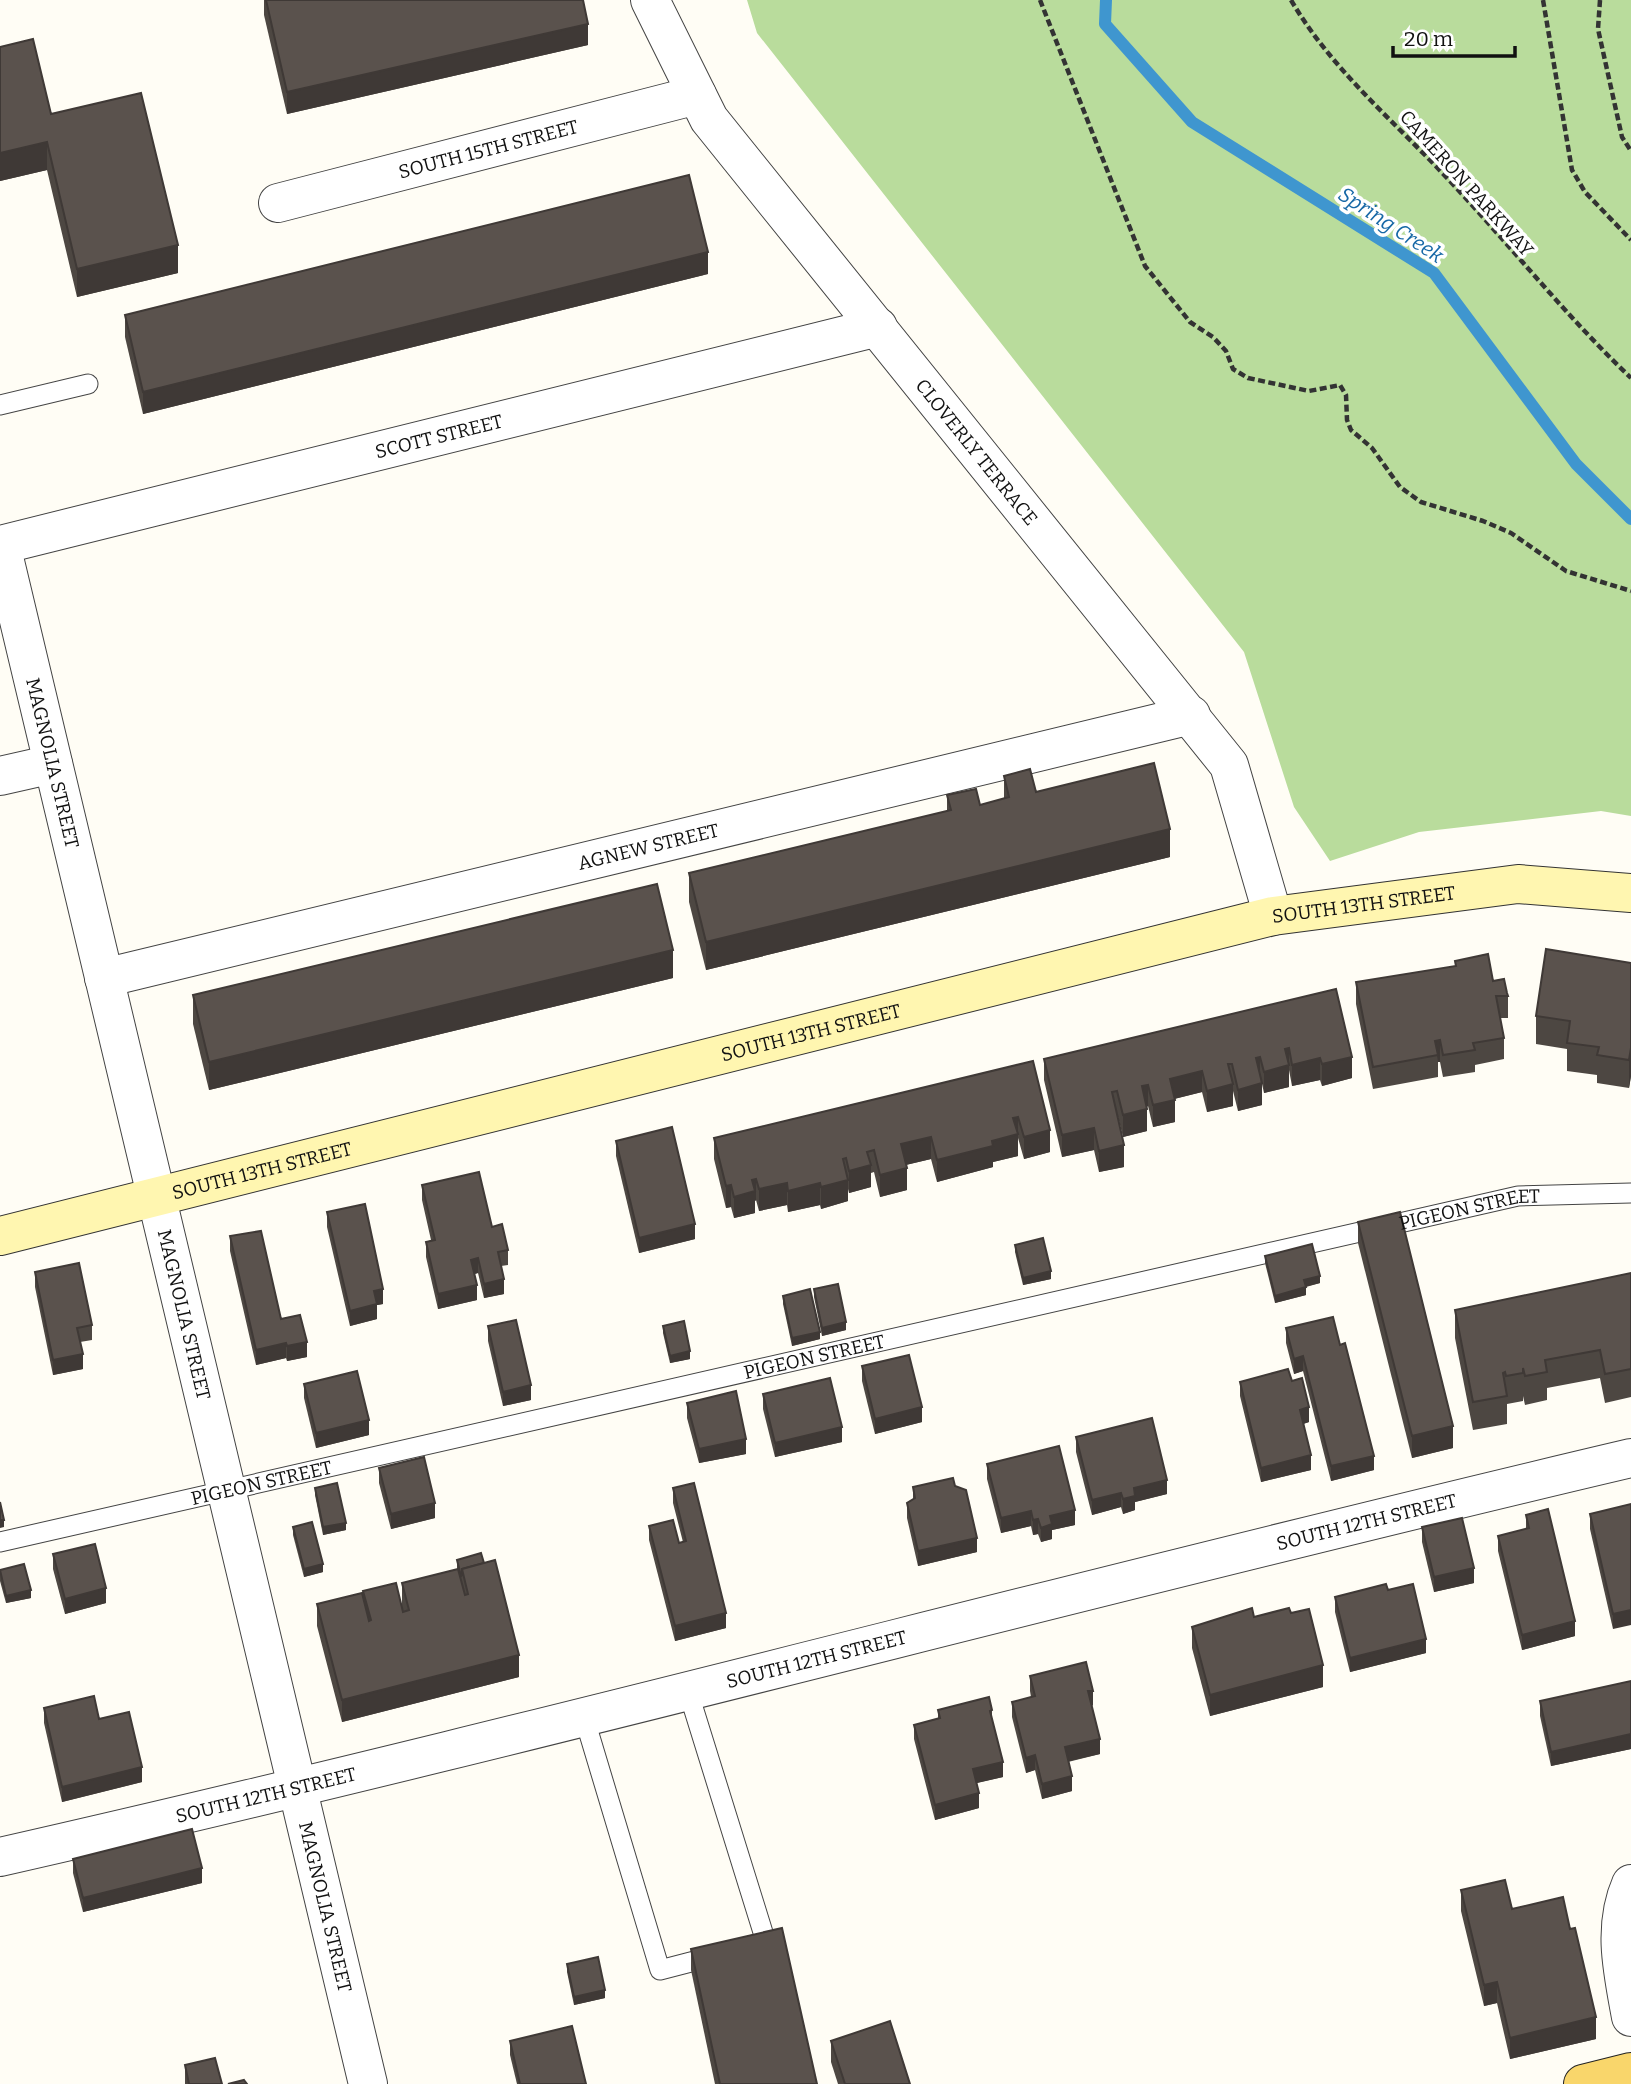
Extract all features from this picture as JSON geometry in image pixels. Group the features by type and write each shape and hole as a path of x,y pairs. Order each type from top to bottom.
{"main road":[{"path":"1583,2084 1631,2072"}],"street":[{"name":"CLOVERLY TERRACE","path":"650,0 709,119 1191,715 1228,765 1273,916"},
{"name":"SOUTH 15TH STREET","path":"278,203 697,95"},
{"name":"SCOTT STREET","path":"0,544 878,327"},
{"name":"MAGNOLIA STREET","path":"0,544 368,2084"},
{"name":"AGNEW STREET","path":"104,978 1191,715"},
{"path":"0,776 53,764"},
{"name":"SOUTH 13TH STREET","path":"0,1236 1273,916 1518,884 1631,893"},
{"name":"SOUTH 12TH STREET","path":"0,1857 298,1789 1316,1532 1631,1458"},
{"path":"1631,1884 1620,1956 1631,2017"}],"lane":[{"path":"0,405 88,384"},
{"name":"PIGEON STREET","path":"0,1542 226,1488 1518,1196 1631,1193"},
{"path":"584,1717 660,1970 766,1942 688,1691"}],"path":[{"path":"1040,0 1146,266 1189,322 1213,337 1226,351 1233,369 1248,378 1309,391 1340,385 1346,395 1347,420 1351,430 1372,448 1400,486 1421,502 1483,520 1511,533 1566,571 1631,591"},
{"name":"CAMERON PARKWAY","path":"1291,0 1330,57 1468,200 1558,306 1631,378"},
{"path":"1543,0 1573,170 1585,191 1631,240"},
{"path":"1600,0 1598,29 1622,137 1631,151"}],"green space":[{"path":"747,0 1631,0 1631,816 1601,811 1419,832 1330,861 1294,807 1244,652 757,33"}],"building":[{"path":"266,0 583,0 588,24 287,92"},
{"path":"33,39 51,114 141,93 178,245 77,269 47,142 0,153 0,47"},
{"path":"689,175 708,252 143,392 125,315"},
{"path":"1154,763 1170,829 706,942 689,873 951,810 947,795 976,789 980,805 1009,797 1004,776 1030,769 1036,792"},
{"path":"657,884 673,950 209,1062 193,995"},
{"path":"1546,949 1631,963 1629,1060 1597,1055 1599,1047 1567,1043 1570,1021 1536,1016"},
{"path":"1488,954 1493,981 1504,979 1508,996 1496,996 1504,1038 1473,1043 1475,1050 1443,1055 1440,1040 1435,1041 1438,1055 1373,1067 1356,982 1456,966 1455,961"},
{"path":"1336,989 1352,1057 1322,1064 1320,1058 1292,1065 1289,1048 1285,1049 1289,1065 1264,1072 1260,1057 1256,1058 1262,1083 1238,1090 1232,1064 1228,1064 1233,1084 1207,1091 1202,1071 1170,1079 1175,1100 1153,1105 1148,1085 1142,1086 1147,1109 1123,1115 1117,1091 1112,1092 1124,1145 1099,1151 1094,1128 1062,1135 1044,1059"},
{"path":"1033,1061 1050,1130 1024,1137 1018,1117 1013,1118 1018,1134 992,1141 993,1146 937,1160 931,1137 901,1144 907,1168 880,1175 874,1150 867,1152 871,1165 849,1171 846,1158 843,1159 848,1180 821,1187 820,1183 788,1191 787,1183 759,1189 756,1179 752,1180 755,1191 734,1197 731,1185 726,1186 714,1138"},
{"path":"672,1127 695,1224 639,1238 616,1141"},
{"path":"479,1172 492,1227 502,1224 508,1250 498,1252 504,1279 484,1284 478,1258 471,1260 477,1285 438,1294 426,1242 435,1240 422,1185"},
{"path":"365,1204 383,1289 374,1291 377,1304 350,1311 327,1212"},
{"path":"1400,1212 1453,1426 1412,1436 1358,1222"},
{"path":"261,1231 281,1319 300,1315 307,1342 287,1346 286,1343 256,1350 230,1236"},
{"path":"1043,1238 1051,1271 1023,1278 1015,1245"},
{"path":"1312,1244 1320,1276 1304,1280 1306,1287 1275,1296 1265,1256"},
{"path":"79,1263 92,1325 77,1328 83,1354 53,1360 35,1272"},
{"path":"1631,1273 1631,1369 1605,1374 1600,1350 1545,1360 1547,1372 1525,1376 1523,1368 1523,1373 1506,1376 1505,1372 1503,1373 1507,1396 1473,1402 1455,1310"},
{"path":"838,1284 846,1322 822,1328 814,1289"},
{"path":"810,1289 820,1332 792,1338 783,1296"},
{"path":"1333,1317 1340,1345 1345,1343 1374,1456 1331,1466 1303,1356 1294,1359 1286,1328"},
{"path":"516,1320 531,1385 503,1392 488,1326"},
{"path":"684,1321 690,1351 670,1356 663,1326"},
{"path":"909,1355 922,1407 875,1419 862,1366"},
{"path":"1288,1369 1292,1381 1302,1378 1309,1407 1300,1410 1311,1455 1261,1468 1240,1382"},
{"path":"357,1371 369,1420 316,1433 304,1384"},
{"path":"830,1378 842,1427 775,1443 763,1394"},
{"path":"736,1391 746,1439 699,1449 687,1403"},
{"path":"1152,1418 1167,1480 1134,1488 1135,1496 1123,1499 1121,1493 1092,1500 1076,1437"},
{"path":"1059,1446 1075,1510 1050,1516 1052,1524 1041,1528 1038,1519 1033,1520 1031,1511 1001,1518 987,1464"},
{"path":"424,1457 435,1503 391,1514 379,1468"},
{"path":"953,1478 955,1486 966,1490 977,1538 918,1551 907,1503 915,1498 913,1487"},
{"path":"337,1483 346,1523 323,1527 315,1488"},
{"path":"694,1483 726,1613 675,1626 649,1526 673,1520 679,1543 686,1541 673,1488"},
{"path":"0,1502 4,1520 0,1520"},
{"path":"1631,1504 1631,1610 1613,1614 1590,1514"},
{"path":"1548,1509 1575,1621 1522,1635 1498,1536 1529,1528 1526,1515"},
{"path":"1462,1518 1474,1568 1434,1577 1422,1527"},
{"path":"312,1522 323,1564 304,1569 293,1527"},
{"path":"95,1544 106,1588 65,1599 53,1554"},
{"path":"481,1553 484,1563 462,1569 461,1576 457,1560"},
{"path":"495,1560 519,1655 342,1700 317,1604 362,1593 369,1621 371,1620 363,1591 396,1583 403,1612 409,1610 402,1583 458,1569 465,1595 468,1594 462,1569"},
{"path":"24,1564 31,1590 6,1596 0,1570"},
{"path":"1386,1584 1388,1590 1413,1584 1426,1639 1350,1658 1335,1597"},
{"path":"1252,1608 1254,1617 1289,1608 1291,1613 1309,1609 1323,1665 1210,1695 1192,1627"},
{"path":"1086,1662 1093,1691 1088,1691 1100,1739 1065,1747 1072,1776 1042,1784 1035,1755 1026,1758 1012,1702 1035,1696 1030,1676"},
{"path":"1631,1681 1631,1734 1551,1752 1540,1701"},
{"path":"94,1696 99,1719 129,1712 142,1767 62,1787 44,1708"},
{"path":"989,1697 1003,1762 973,1769 979,1793 935,1805 914,1725 940,1718 938,1710"},
{"path":"192,1829 202,1868 83,1898 73,1859"},
{"path":"1505,1880 1512,1909 1563,1897 1570,1929 1575,1928 1596,2017 1510,2038 1497,1982 1484,1985 1461,1890"},
{"path":"782,1928 817,2084 720,2084 691,1949"},
{"path":"598,1957 605,1990 574,1997 567,1964"},
{"path":"890,2021 910,2084 845,2084 831,2041"},
{"path":"572,2026 586,2084 520,2084 510,2041"},
{"path":"215,2058 222,2084 189,2084 185,2065"},
{"path":"244,2080 247,2084 228,2084"}],"waterway":[{"name":"Spring Creek","path":"1106,0 1105,24 1192,122 1434,273 1576,464 1631,519"}]}
